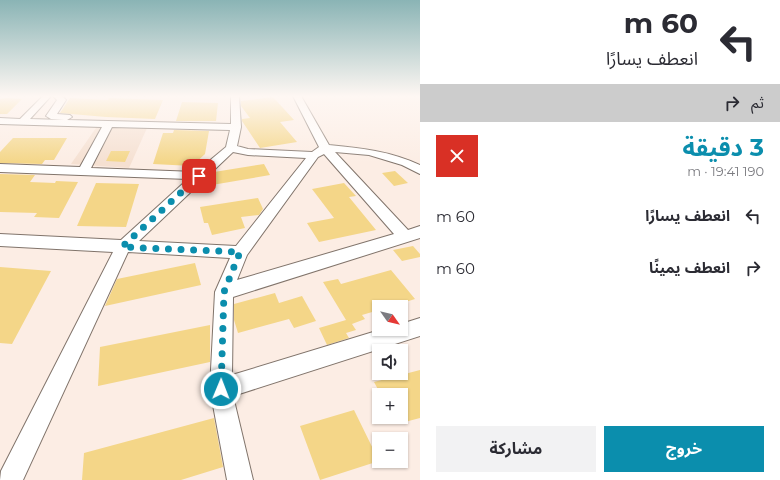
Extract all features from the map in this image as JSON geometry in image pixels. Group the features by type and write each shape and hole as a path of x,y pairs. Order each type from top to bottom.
{"street":[{"path":"22,122 25,118"},
{"path":"10,480 122,247 231,148 236,127 236,118"},
{"path":"309,118 325,148 404,236"},
{"path":"0,121 236,127"},
{"path":"83,172 108,124"},
{"path":"231,148 248,152 314,155"},
{"path":"240,480 221,389 224,292 240,252 314,155 325,148 370,152 406,163 420,170"},
{"path":"0,168 199,176"},
{"path":"224,292 420,232"},
{"path":"0,240 240,252"},
{"path":"221,389 420,327"}],"shaded area":[{"path":"98,125 147,128 129,168 71,164"}],"building":[{"path":"177,118 216,118 216,121 176,121"},
{"path":"293,118 294,120 280,122 297,142 260,148 242,119"},
{"path":"174,130 209,131 205,154 192,166 153,164 163,133 173,133"},
{"path":"13,138 67,138 54,160 45,160 42,164 0,163 0,152"},
{"path":"111,151 130,151 125,162 106,161"},
{"path":"264,164 270,175 212,185 209,177 214,172"},
{"path":"395,171 408,183 394,186 382,173"},
{"path":"0,174 35,175 30,182 78,182 59,218 34,217 37,213 0,212"},
{"path":"96,183 139,184 126,227 77,226"},
{"path":"344,183 356,196 349,197 376,230 319,242 307,223 334,218 312,189"},
{"path":"258,198 263,209 259,215 241,217 245,228 212,235 208,223 204,223 200,207"},
{"path":"413,246 420,254 420,257 402,261 393,250"},
{"path":"195,263 201,285 105,306 117,279"},
{"path":"0,267 51,271 12,344 0,343"},
{"path":"391,270 415,299 408,301 408,300 372,300 372,312 362,315 365,319 352,324 356,330 346,333 349,338 327,345 319,328 346,320 323,282 338,279 341,284"},
{"path":"275,293 279,303 302,296 316,321 294,328 289,319 238,333 234,320 234,304"},
{"path":"210,325 210,362 98,386 100,347"},
{"path":"420,370 420,418 408,421 408,388 377,388 374,382 382,380 408,380 408,373"},
{"path":"354,410 372,447 372,463 320,480 300,426"},
{"path":"214,418 223,467 181,480 82,480 84,453"}],"route":[{"path":"199,176 122,247 240,252 224,292 221,389"}]}
